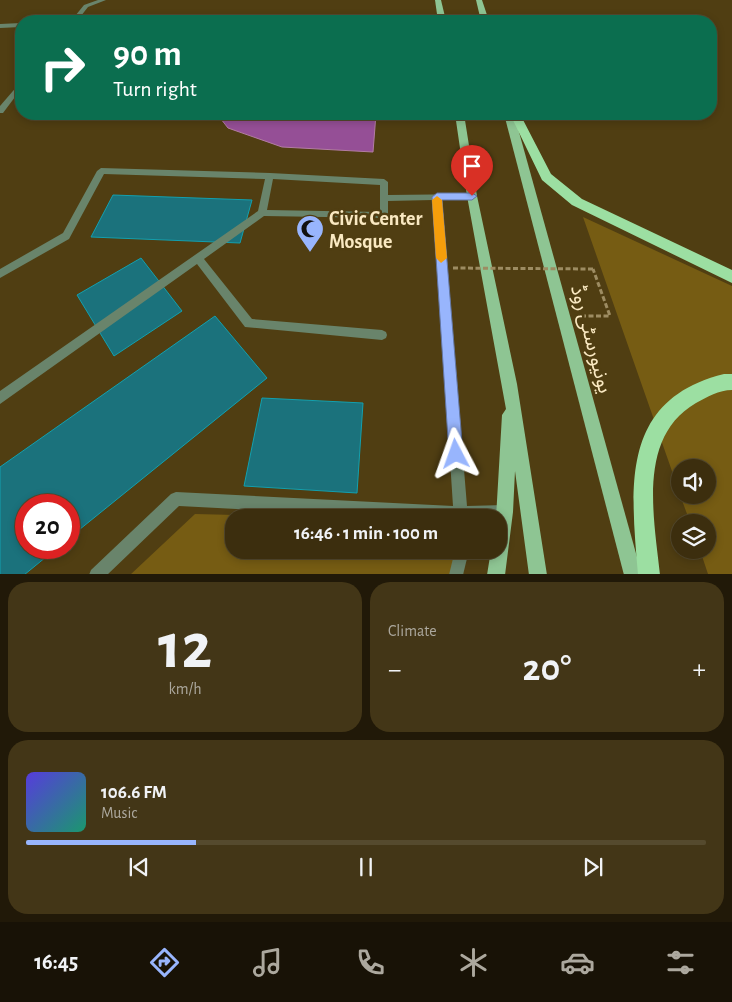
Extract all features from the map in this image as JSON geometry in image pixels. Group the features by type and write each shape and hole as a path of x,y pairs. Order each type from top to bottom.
{"highway":[{"path":"518,120 546,177 577,202 732,277"},
{"path":"649,574 643,500 647,447 665,414 692,394 732,382"}],"main road":[{"path":"438,0 441,15"},
{"path":"479,0 483,15"},
{"path":"460,120 472,196 510,384 538,574"},
{"name":"یونیورسٹی روڈ","path":"512,120 633,574"},
{"path":"505,509 510,384"},
{"path":"496,574 498,559"}],"street":[{"path":"79,15 86,6 104,0"},
{"path":"0,26 15,25"},
{"path":"0,111 15,92"},
{"path":"0,274 66,236 101,171 270,176 384,182 384,215 262,213 0,398"},
{"path":"262,213 270,176"},
{"path":"384,198 472,196"},
{"path":"437,197 461,509"},
{"path":"198,258 249,324 382,335"},
{"path":"96,574 176,499 354,509"},
{"path":"456,574 460,559"}],"path":[{"path":"453,268 593,269 610,316 564,316"}],"shaded area":[{"path":"222,120 376,120 373,152 282,147 228,128"},
{"path":"583,217 732,286 732,574 708,574 703,559 716,559 716,514 687,514 683,504 716,504 716,459 671,459 671,468"},
{"path":"195,514 225,515 225,559 457,559 451,574 131,574"}],"building":[{"path":"113,195 252,200 240,243 91,237"},
{"path":"141,258 182,311 114,356 77,295"},
{"path":"215,316 267,378 80,529 80,494 15,494 15,559 44,559 25,574 0,574 0,467"},
{"path":"262,398 363,403 357,493 244,486"}],"slow traffic":[{"path":"437,200 441,258"}],"place":[{"name":"Civic Center Mosque","path":"310,253"}],"route":[{"path":"456,454 437,197 472,196"}]}
